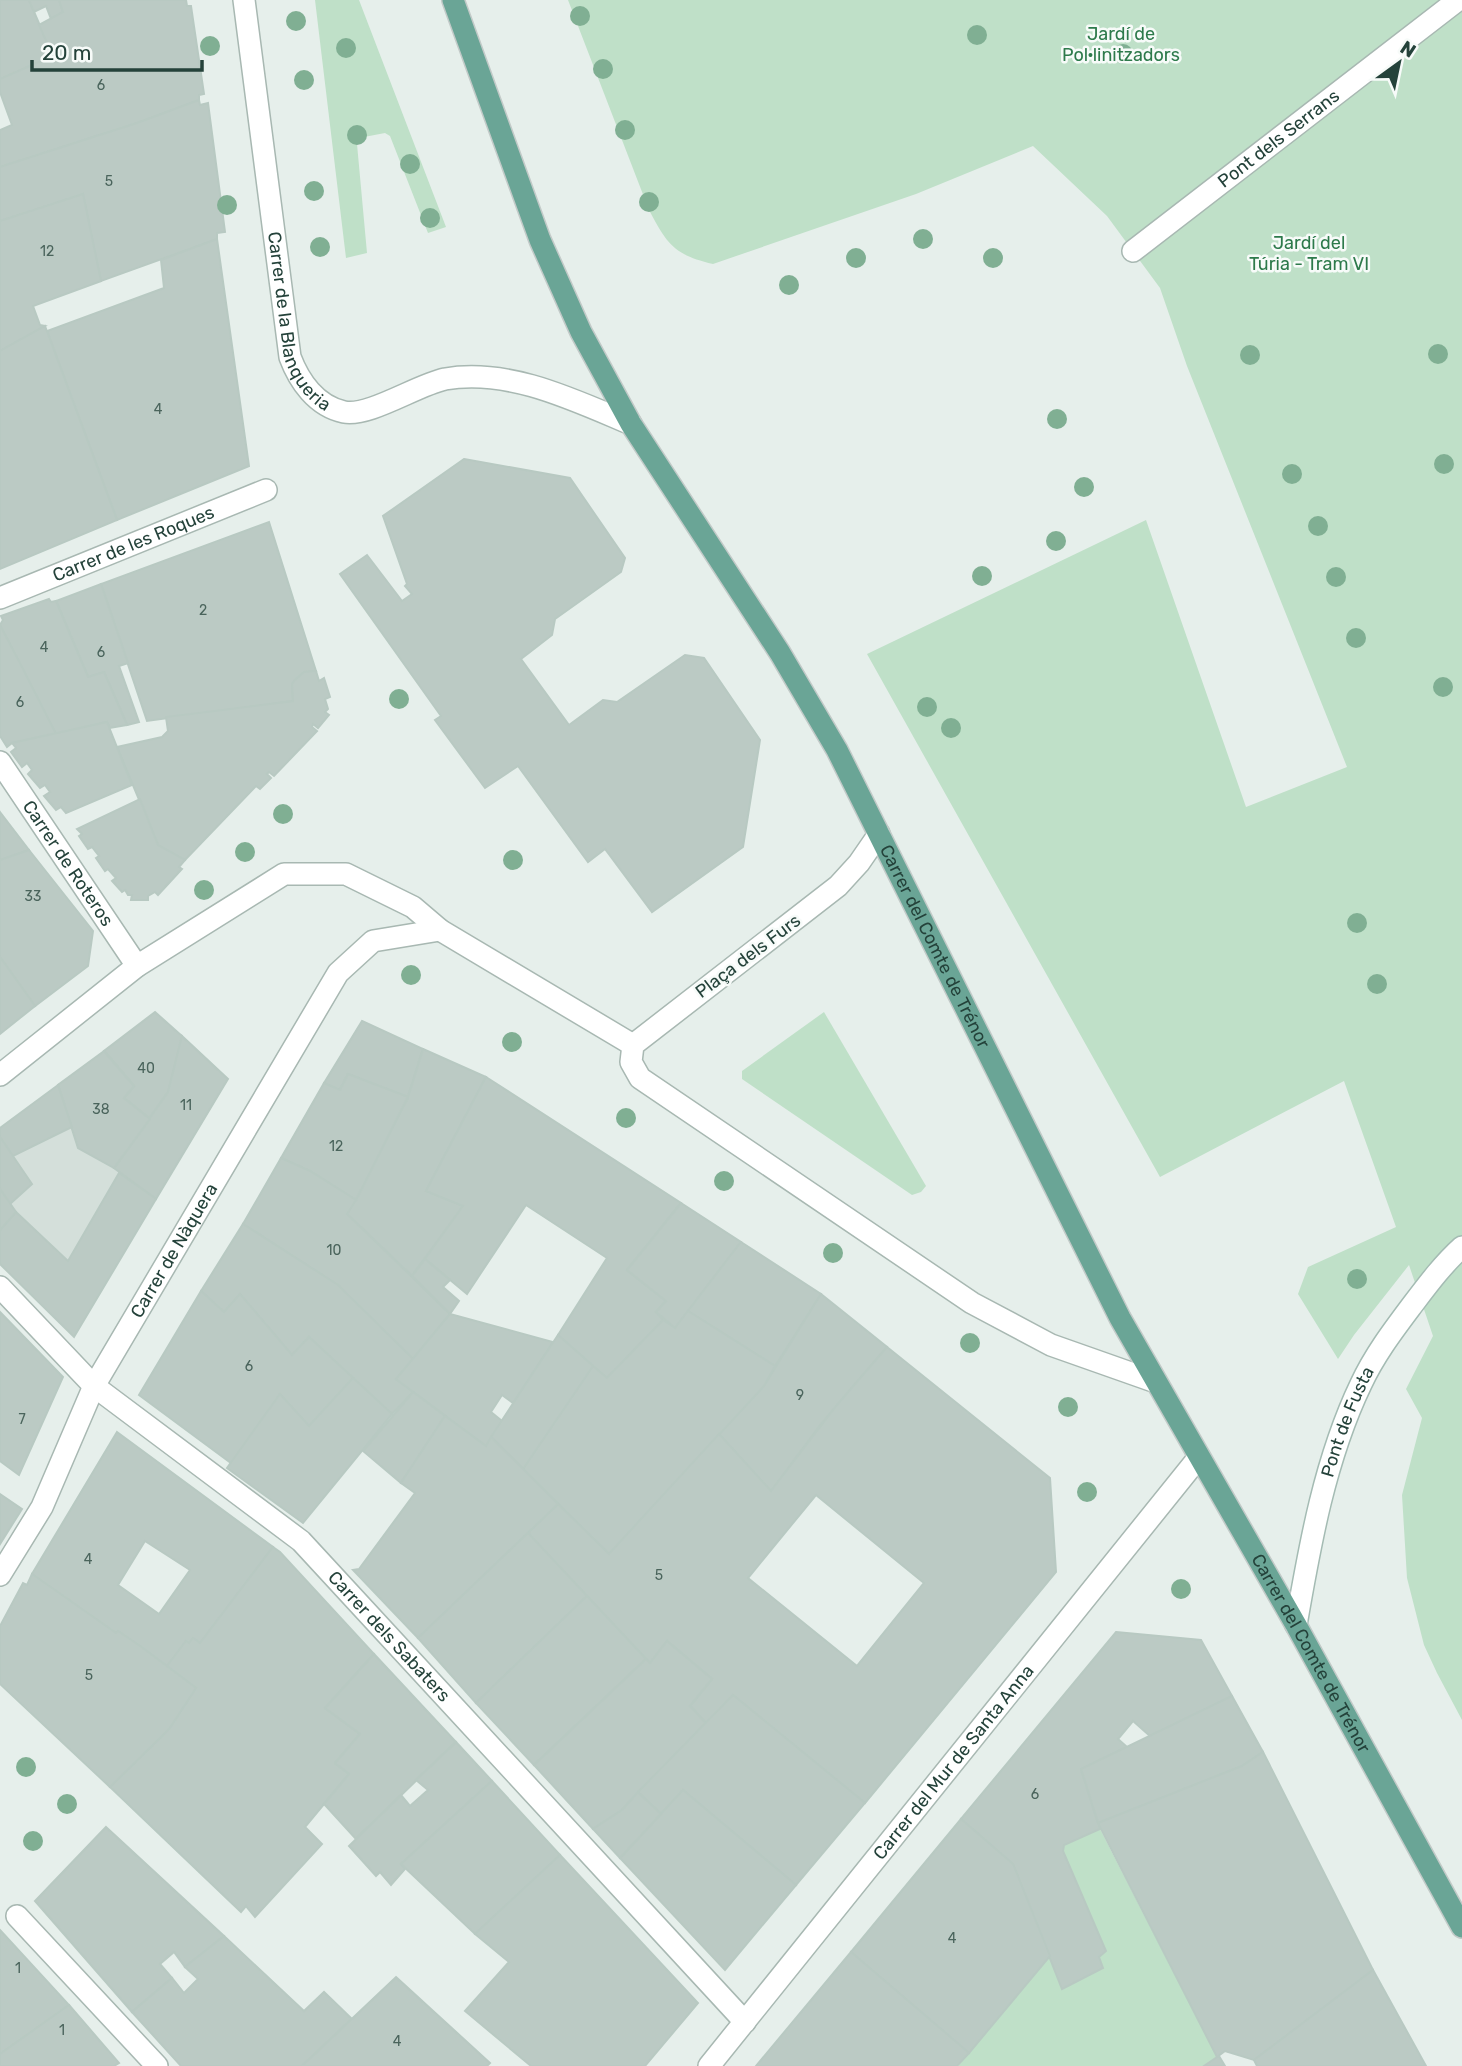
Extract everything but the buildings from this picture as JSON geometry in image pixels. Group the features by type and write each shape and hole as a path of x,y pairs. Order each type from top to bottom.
{"main road":[{"path":"453,0 540,240 581,332 631,424"},
{"name":"Carrer del Comte de Trénor","path":"631,424 813,707 1120,1318 1296,1625 1462,1927"}],"street":[{"name":"Carrer de la Blanqueria","path":"244,0 290,357 298,378 318,400 344,412 367,410 407,392 446,379 482,378 551,391 631,424"},
{"name":"Pont dels Serrans","path":"1133,250 1458,0"},
{"name":"Carrer de les Roques","path":"0,598 266,490"},
{"name":"Carrer de Roteros","path":"0,762 9,788 137,966"},
{"name":"Plaça dels Furs","path":"633,1045 838,886 859,863 879,834"},
{"path":"0,1075 137,966 284,873 346,874 413,907 440,930 633,1045 631,1062 640,1078 972,1303 1051,1345 1156,1382"},
{"name":"Carrer de Nàquera","path":"0,1575 42,1507 94,1386 338,973 373,941 440,930"},
{"name":"Pont de Fusta","path":"1296,1625 1311,1536 1345,1420 1362,1381 1382,1345 1419,1295 1462,1247"},
{"name":"Carrer dels Sabaters","path":"0,1287 94,1386 301,1541 745,2022"},
{"name":"Carrer del Mur de Santa Anna","path":"709,2066 1199,1457"},
{"path":"17,1916 157,2066"}],"shaded area":[{"path":"72,1127 78,1148 114,1168 156,1199 74,1337 0,1264 0,1230 16,1212 10,1204 32,1184 13,1156"}],"green space":[{"path":"315,0 359,0 446,227 428,233 390,136 385,133 364,137 357,144 367,253 346,258"},
{"path":"568,0 1462,0 1462,1720 1424,1645 1407,1578 1402,1495 1422,1418 1406,1389 1433,1336 1409,1265 1338,1359 1298,1294 1308,1267 1396,1227 1344,1081 1160,1177 867,654 1146,520 1246,807 1347,767 1187,366 1160,288 1107,216 1033,146 916,194 713,264 689,257 667,240 649,210"},
{"path":"824,1012 926,1186 921,1192 912,1195 742,1079 742,1071"},
{"path":"1100,1829 1217,2057 1204,2066 958,2066 1050,1956 1062,1989 1103,1968 1063,1851 1064,1845"}],"park label":[{"name":"Jardí de Pol·linitzadors","path":"1121,44"},
{"name":"Jardí del Túria - Tram VI","path":"1309,253"}]}
